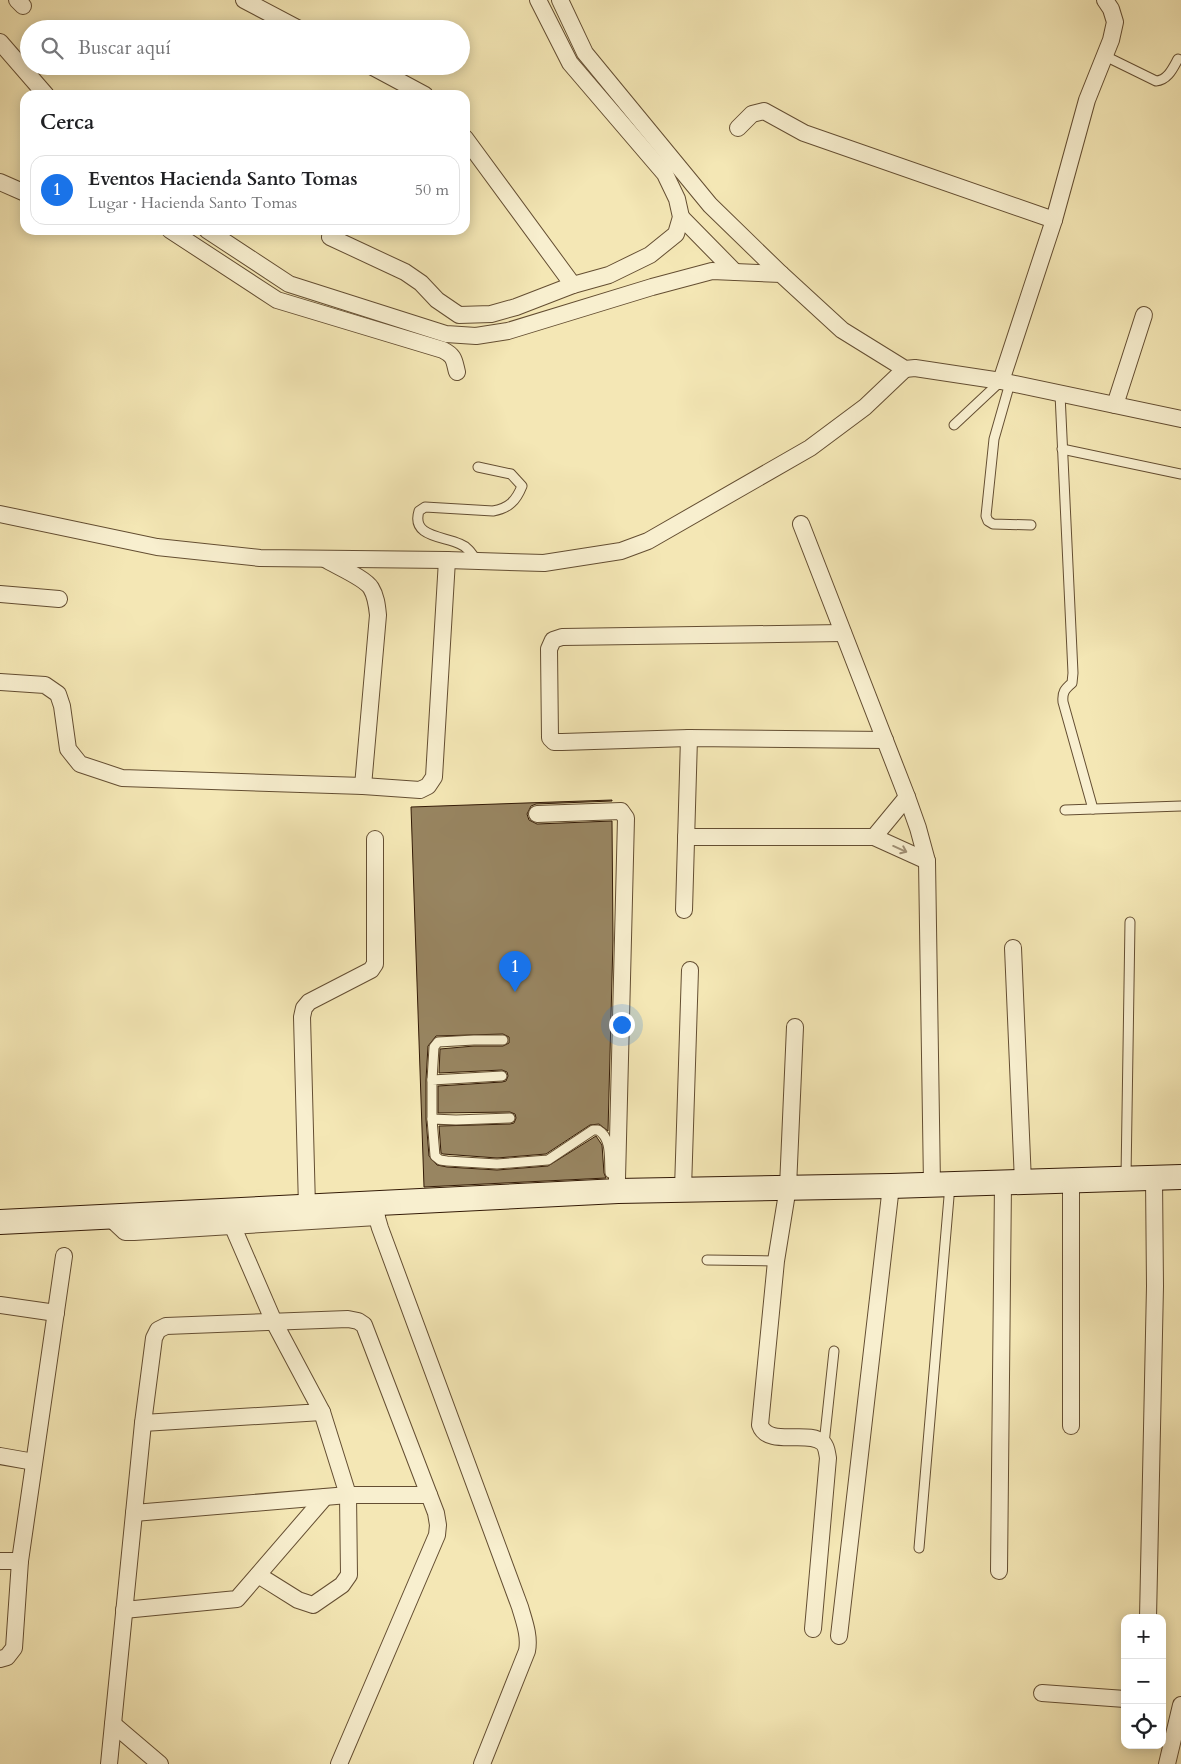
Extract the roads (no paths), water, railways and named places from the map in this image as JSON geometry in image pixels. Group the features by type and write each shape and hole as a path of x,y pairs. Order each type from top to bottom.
{"street":[{"path":"244,0 282,20"},
{"path":"330,237 405,272 421,283 437,300 459,315 491,314 516,307 573,285 609,275 650,255 676,234 681,217 677,199 665,174 570,63 538,0"},
{"path":"560,0 586,53 710,205 842,330 905,369 916,368 1005,382 1181,419"},
{"path":"1005,382 1088,100 1116,22 1108,1"},
{"path":"0,42 20,65"},
{"path":"29,75 42,90"},
{"path":"388,75 417,90"},
{"path":"738,128 752,114 764,111 804,133 1054,220"},
{"path":"470,145 573,285"},
{"path":"0,182 20,191"},
{"path":"681,217 735,272"},
{"path":"178,235 277,300 443,350 451,354 457,372"},
{"path":"215,235 289,284 446,334 476,336 508,332 652,287 712,271 781,274"},
{"path":"1116,405 1144,315"},
{"path":"0,514 157,547 260,558 544,563 621,551 648,541 810,448 865,407 905,369"},
{"path":"801,524 907,797 927,861 941,1184"},
{"path":"323,558 360,578 371,587 376,598 378,614 363,786"},
{"path":"0,682 45,685 58,694 62,706 68,749 80,764 122,778 363,786 420,790 428,786 434,777 447,560"},
{"path":"0,594 59,599"},
{"path":"843,633 562,637 553,640 549,649 550,738 554,742 689,738 884,740"},
{"path":"684,910 689,738"},
{"path":"874,837 907,797"},
{"path":"537,814 621,811 626,818 617,1179 614,1191"},
{"path":"686,838 874,837 927,861"},
{"path":"307,1207 302,1017 304,1008 309,1002 371,970 375,964 375,839"},
{"path":"999,1571 1013,1182 1013,948"},
{"path":"683,1190 690,970"},
{"path":"795,1027 788,1187 776,1261 760,1425 764,1433 772,1436 816,1439 824,1444 828,1458 813,1629"},
{"path":"0,1222 109,1217 229,1218 375,1210 614,1191 891,1186 1181,1177"},
{"path":"1148,1614 1155,1286 1154,1178"},
{"path":"1071,1180 1071,1426"},
{"path":"839,1636 891,1186"},
{"path":"229,1218 307,1207 375,1210"},
{"path":"375,1210 520,1606 527,1631 527,1651 482,1764"},
{"path":"229,1218 274,1322 322,1412 348,1495 349,1575 342,1585 313,1605 298,1600 258,1575"},
{"path":"0,1659 7,1657 14,1648 20,1561 64,1256"},
{"path":"0,1305 56,1313"},
{"path":"109,1764 143,1423 154,1338 158,1330 166,1326 348,1319 358,1321 364,1326 436,1513 438,1524 437,1535 339,1764"},
{"path":"143,1423 322,1412"},
{"path":"0,1456 34,1462"},
{"path":"134,1513 348,1495 429,1495"},
{"path":"124,1610 238,1599 325,1497"},
{"path":"0,1561 20,1561"},
{"path":"1042,1693 1121,1699"},
{"path":"1167,1764 1181,1705"},
{"path":"113,1724 160,1764"}],"lane":[{"path":"1105,56 1156,81 1161,81 1166,77 1172,71 1178,59"},
{"path":"954,426 1005,382"},
{"path":"1005,382 994,439 986,516 988,521 993,524 1031,525"},
{"path":"1060,394 1073,673 1072,683 1063,694 1063,702 1093,809"},
{"path":"1062,449 1181,474"},
{"path":"476,561 467,548 461,544 430,534 422,529 418,526 417,518 419,511 425,507 493,511 510,505 518,498 522,486 511,474 478,467"},
{"path":"1065,810 1181,806"},
{"path":"1126,1178 1130,922"},
{"path":"503,1040 438,1042 434,1047 432,1119 435,1156 440,1160 447,1161 497,1164 548,1160 593,1130 598,1130 604,1133 607,1139 614,1191"},
{"path":"432,1080 502,1076"},
{"path":"432,1119 510,1118"},
{"path":"919,1548 941,1184"},
{"path":"707,1260 776,1261"},
{"path":"824,1444 834,1352"}],"place":[{"name":"Eventos Hacienda Santo Tomas","path":"515,992"}]}
